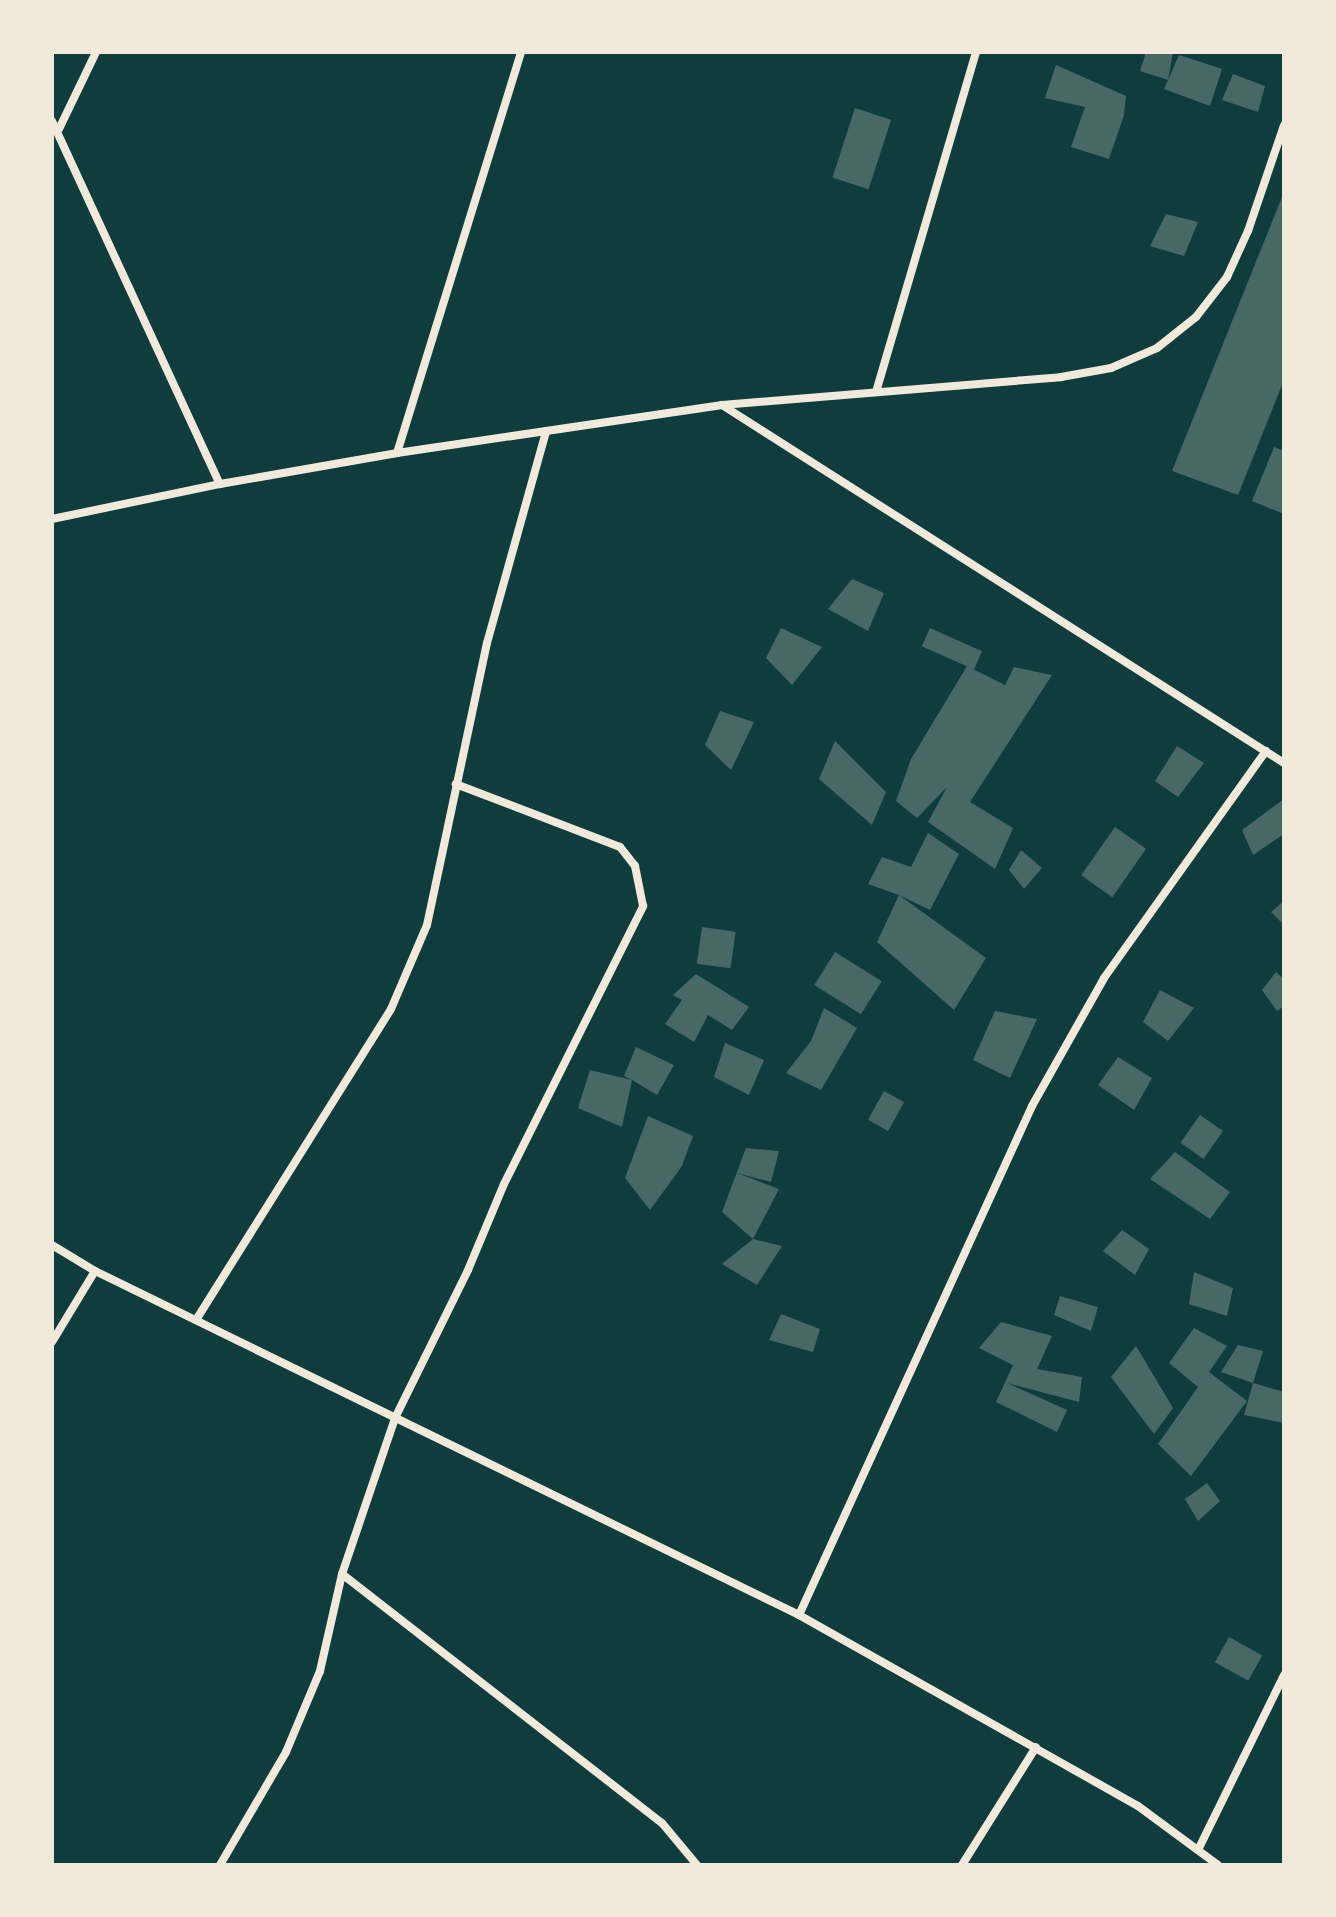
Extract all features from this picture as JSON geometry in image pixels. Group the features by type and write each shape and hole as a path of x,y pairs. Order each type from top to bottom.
{"street":[{"path":"59,129 96,52"},
{"path":"397,453 521,52"},
{"path":"876,392 976,52"},
{"path":"52,121 59,129 220,484"},
{"path":"52,519 220,484 397,453 722,405 1061,377 1111,368 1157,348 1196,317 1227,277 1248,231 1284,125"},
{"path":"722,405 1284,763"},
{"path":"196,1320 391,1009 427,925 487,643 546,431"},
{"path":"799,1615 1032,1106 1104,978 1266,751"},
{"path":"220,1865 286,1752 320,1671 342,1574 395,1418 468,1270 504,1184 643,906 635,866 620,847 456,784"},
{"path":"52,1245 95,1271 799,1615 1138,1806 1218,1865"},
{"path":"52,1342 95,1271"},
{"path":"342,1574 662,1823 697,1865"},
{"path":"1198,1850 1284,1675"},
{"path":"962,1865 1036,1747"}],"building":[{"path":"1146,52 1173,52 1168,80 1140,71"},
{"path":"1179,55 1222,69 1210,106 1164,89"},
{"path":"1056,65 1126,96 1124,115 1109,159 1071,147 1085,107 1045,98"},
{"path":"1233,74 1265,86 1258,112 1222,100"},
{"path":"855,108 891,120 869,189 832,177"},
{"path":"1284,192 1284,380 1238,495 1172,471"},
{"path":"1166,214 1198,222 1184,256 1150,246"},
{"path":"1274,447 1284,451 1284,514 1252,501"},
{"path":"852,579 884,593 868,631 828,609"},
{"path":"781,628 822,647 792,685 766,658"},
{"path":"930,628 982,651 974,669 922,646"},
{"path":"967,666 1005,685 1014,667 1052,675 970,802 1013,828 995,869 928,822 947,787 917,818 896,801 911,759"},
{"path":"720,711 754,722 731,770 705,745"},
{"path":"835,741 886,792 872,825 819,779"},
{"path":"1177,746 1204,763 1178,797 1155,781"},
{"path":"1284,799 1284,834 1253,855 1242,830"},
{"path":"1115,827 1146,849 1112,897 1081,875"},
{"path":"928,833 959,854 930,910 868,884 882,857 911,867"},
{"path":"1021,850 1042,868 1024,889 1009,870"},
{"path":"899,895 986,958 954,1010 877,942"},
{"path":"1284,901 1284,925 1271,912"},
{"path":"702,927 736,932 731,968 697,964"},
{"path":"835,952 882,981 861,1014 814,985"},
{"path":"1276,972 1284,979 1284,1006 1277,1011 1262,990"},
{"path":"696,974 749,1007 732,1030 708,1015 694,1042 665,1024 682,1000 673,995"},
{"path":"1160,990 1194,1008 1168,1041 1143,1022"},
{"path":"824,1008 857,1028 821,1090 786,1073 811,1041"},
{"path":"995,1011 1037,1019 1010,1078 973,1060"},
{"path":"725,1043 764,1060 749,1095 714,1077"},
{"path":"636,1047 674,1065 657,1095 624,1076"},
{"path":"1118,1057 1152,1078 1134,1110 1098,1085"},
{"path":"590,1070 632,1080 622,1127 578,1108"},
{"path":"884,1091 904,1102 888,1131 868,1120"},
{"path":"1200,1115 1223,1131 1203,1159 1180,1143"},
{"path":"648,1116 693,1136 682,1166 650,1210 625,1178"},
{"path":"746,1148 779,1151 771,1182 737,1173 779,1189 753,1239 722,1212"},
{"path":"1175,1152 1230,1192 1210,1219 1150,1179"},
{"path":"1122,1230 1149,1249 1135,1275 1103,1251"},
{"path":"753,1239 782,1246 757,1285 722,1264"},
{"path":"1194,1272 1233,1288 1227,1316 1189,1304"},
{"path":"1060,1296 1098,1307 1091,1331 1054,1315"},
{"path":"781,1314 820,1329 813,1352 769,1340"},
{"path":"1001,1322 1052,1336 1037,1369 1082,1377 1079,1402 1007,1383 1067,1410 1057,1432 996,1402 1013,1365 979,1348"},
{"path":"1194,1328 1227,1346 1209,1372 1247,1401 1191,1476 1158,1444 1198,1387 1169,1363"},
{"path":"1238,1345 1263,1351 1253,1383 1221,1372"},
{"path":"1136,1346 1173,1408 1154,1434 1111,1377"},
{"path":"1253,1383 1284,1392 1284,1423 1244,1415"},
{"path":"1207,1483 1220,1501 1198,1521 1185,1499"},
{"path":"1229,1637 1262,1655 1248,1681 1215,1662"}]}
